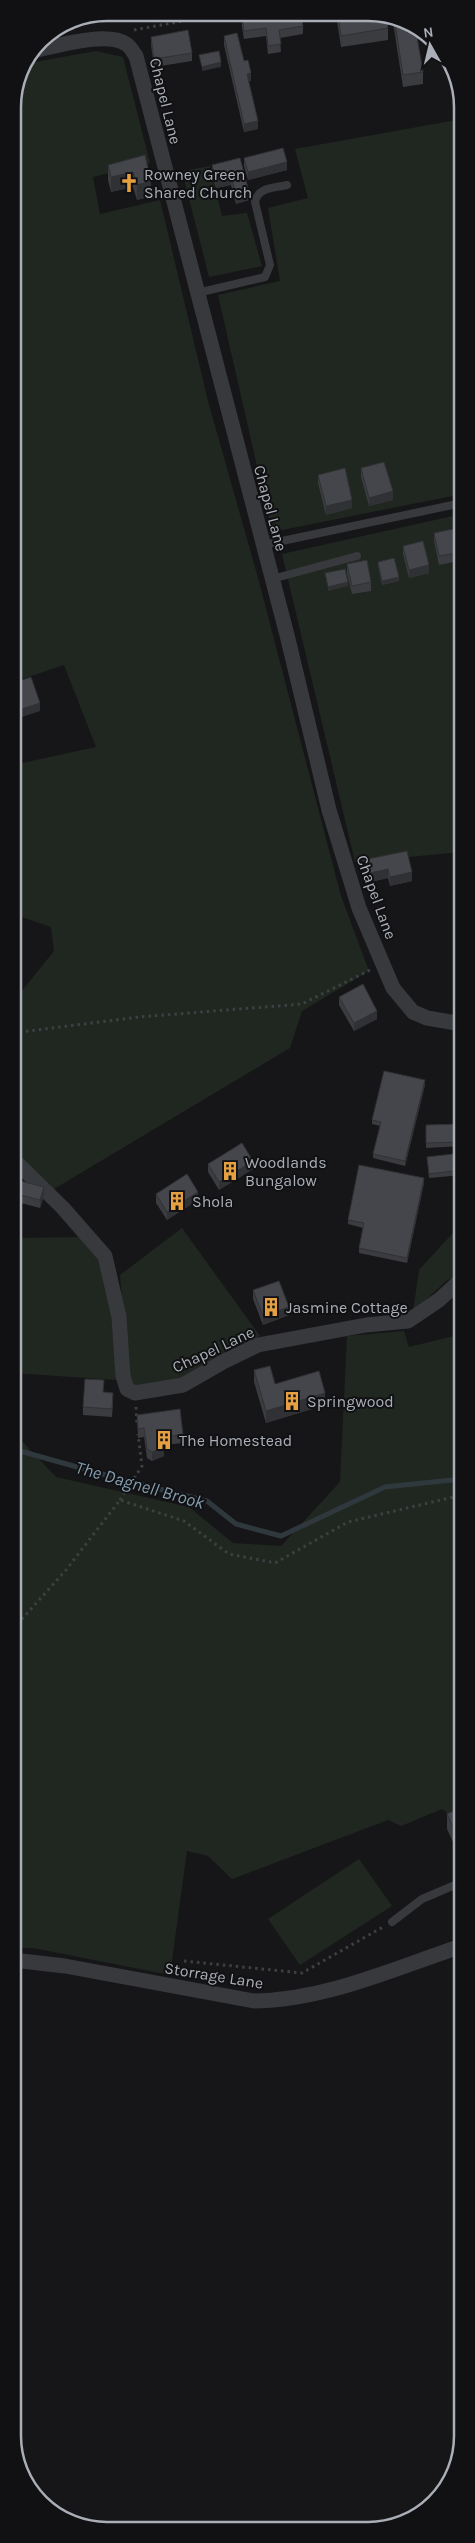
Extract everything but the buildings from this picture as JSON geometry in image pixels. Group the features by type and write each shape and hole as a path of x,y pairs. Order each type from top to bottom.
{"street":[{"path":"46,48 93,39 113,40"},
{"name":"Chapel Lane","path":"113,40 126,43 136,56 272,579 329,810 359,908 393,988 413,1012 427,1018 454,1023"},
{"path":"21,1168 63,1208 105,1256 119,1317 123,1376 127,1389 135,1394"},
{"name":"Chapel Lane","path":"135,1394 183,1385 258,1345 366,1325 408,1321 440,1300 454,1287"},
{"name":"Storrage Lane","path":"21,1961 65,1966 254,2001 284,2001 356,1982 454,1949"}],"lane":[{"path":"197,293 265,277 270,265 255,202 256,195 261,190 287,185"},
{"path":"263,545 454,505"},
{"path":"272,579 357,556"},
{"path":"392,1922 422,1900 454,1886"}],"path":[{"path":"113,40 140,28 181,21"},
{"path":"21,1032 139,1017 302,1004 383,963"},
{"path":"21,1620 66,1570 120,1500 142,1466 135,1394"},
{"path":"120,1500 184,1521 229,1554 275,1563 348,1522 454,1497"},
{"path":"184,1960 302,1973 392,1922"}],"shaded area":[{"path":"96,51 123,57 150,163 93,177 100,214 160,200 208,401 258,578 341,896 369,971 302,1011 290,1048 54,1189 21,1159 21,992 54,951 51,927 21,917 21,763 96,747 64,665 21,679 21,102 28,75 35,62"},
{"path":"454,120 454,496 272,532 218,295 280,281 268,208 308,198 295,149"},
{"path":"210,166 222,216 247,213 262,266 209,277 182,171"},
{"path":"454,516 454,853 355,862 282,554"},
{"path":"182,1228 260,1336 184,1378 141,1388 133,1384 128,1376 120,1275"},
{"path":"454,1232 454,1277 446,1281 413,1312 419,1270"},
{"path":"83,1237 96,1256 102,1266 110,1289 116,1380 21,1374 21,1238"},
{"path":"404,1331 409,1347 454,1336 454,1818 442,1809 401,1826 388,1820 232,1879 208,1856 187,1851 170,1975 33,1948 21,1948 21,1440 56,1477 189,1507 233,1543 281,1546 340,1482 347,1336"},
{"path":"359,1859 392,1906 300,1965 268,1919"}],"waterway":[{"name":"The Dagnell Brook","path":"21,1451 207,1501 236,1524 281,1536 385,1487 454,1480"}],"place":[{"name":"Rowney Green Shared Church","path":"129,183"},
{"name":"Woodlands Bungalow","path":"230,1171"},
{"name":"Shola","path":"177,1201"},
{"name":"Jasmine Cottage","path":"271,1307"},
{"name":"Springwood","path":"292,1401"},
{"name":"The Homestead","path":"164,1440"}]}
